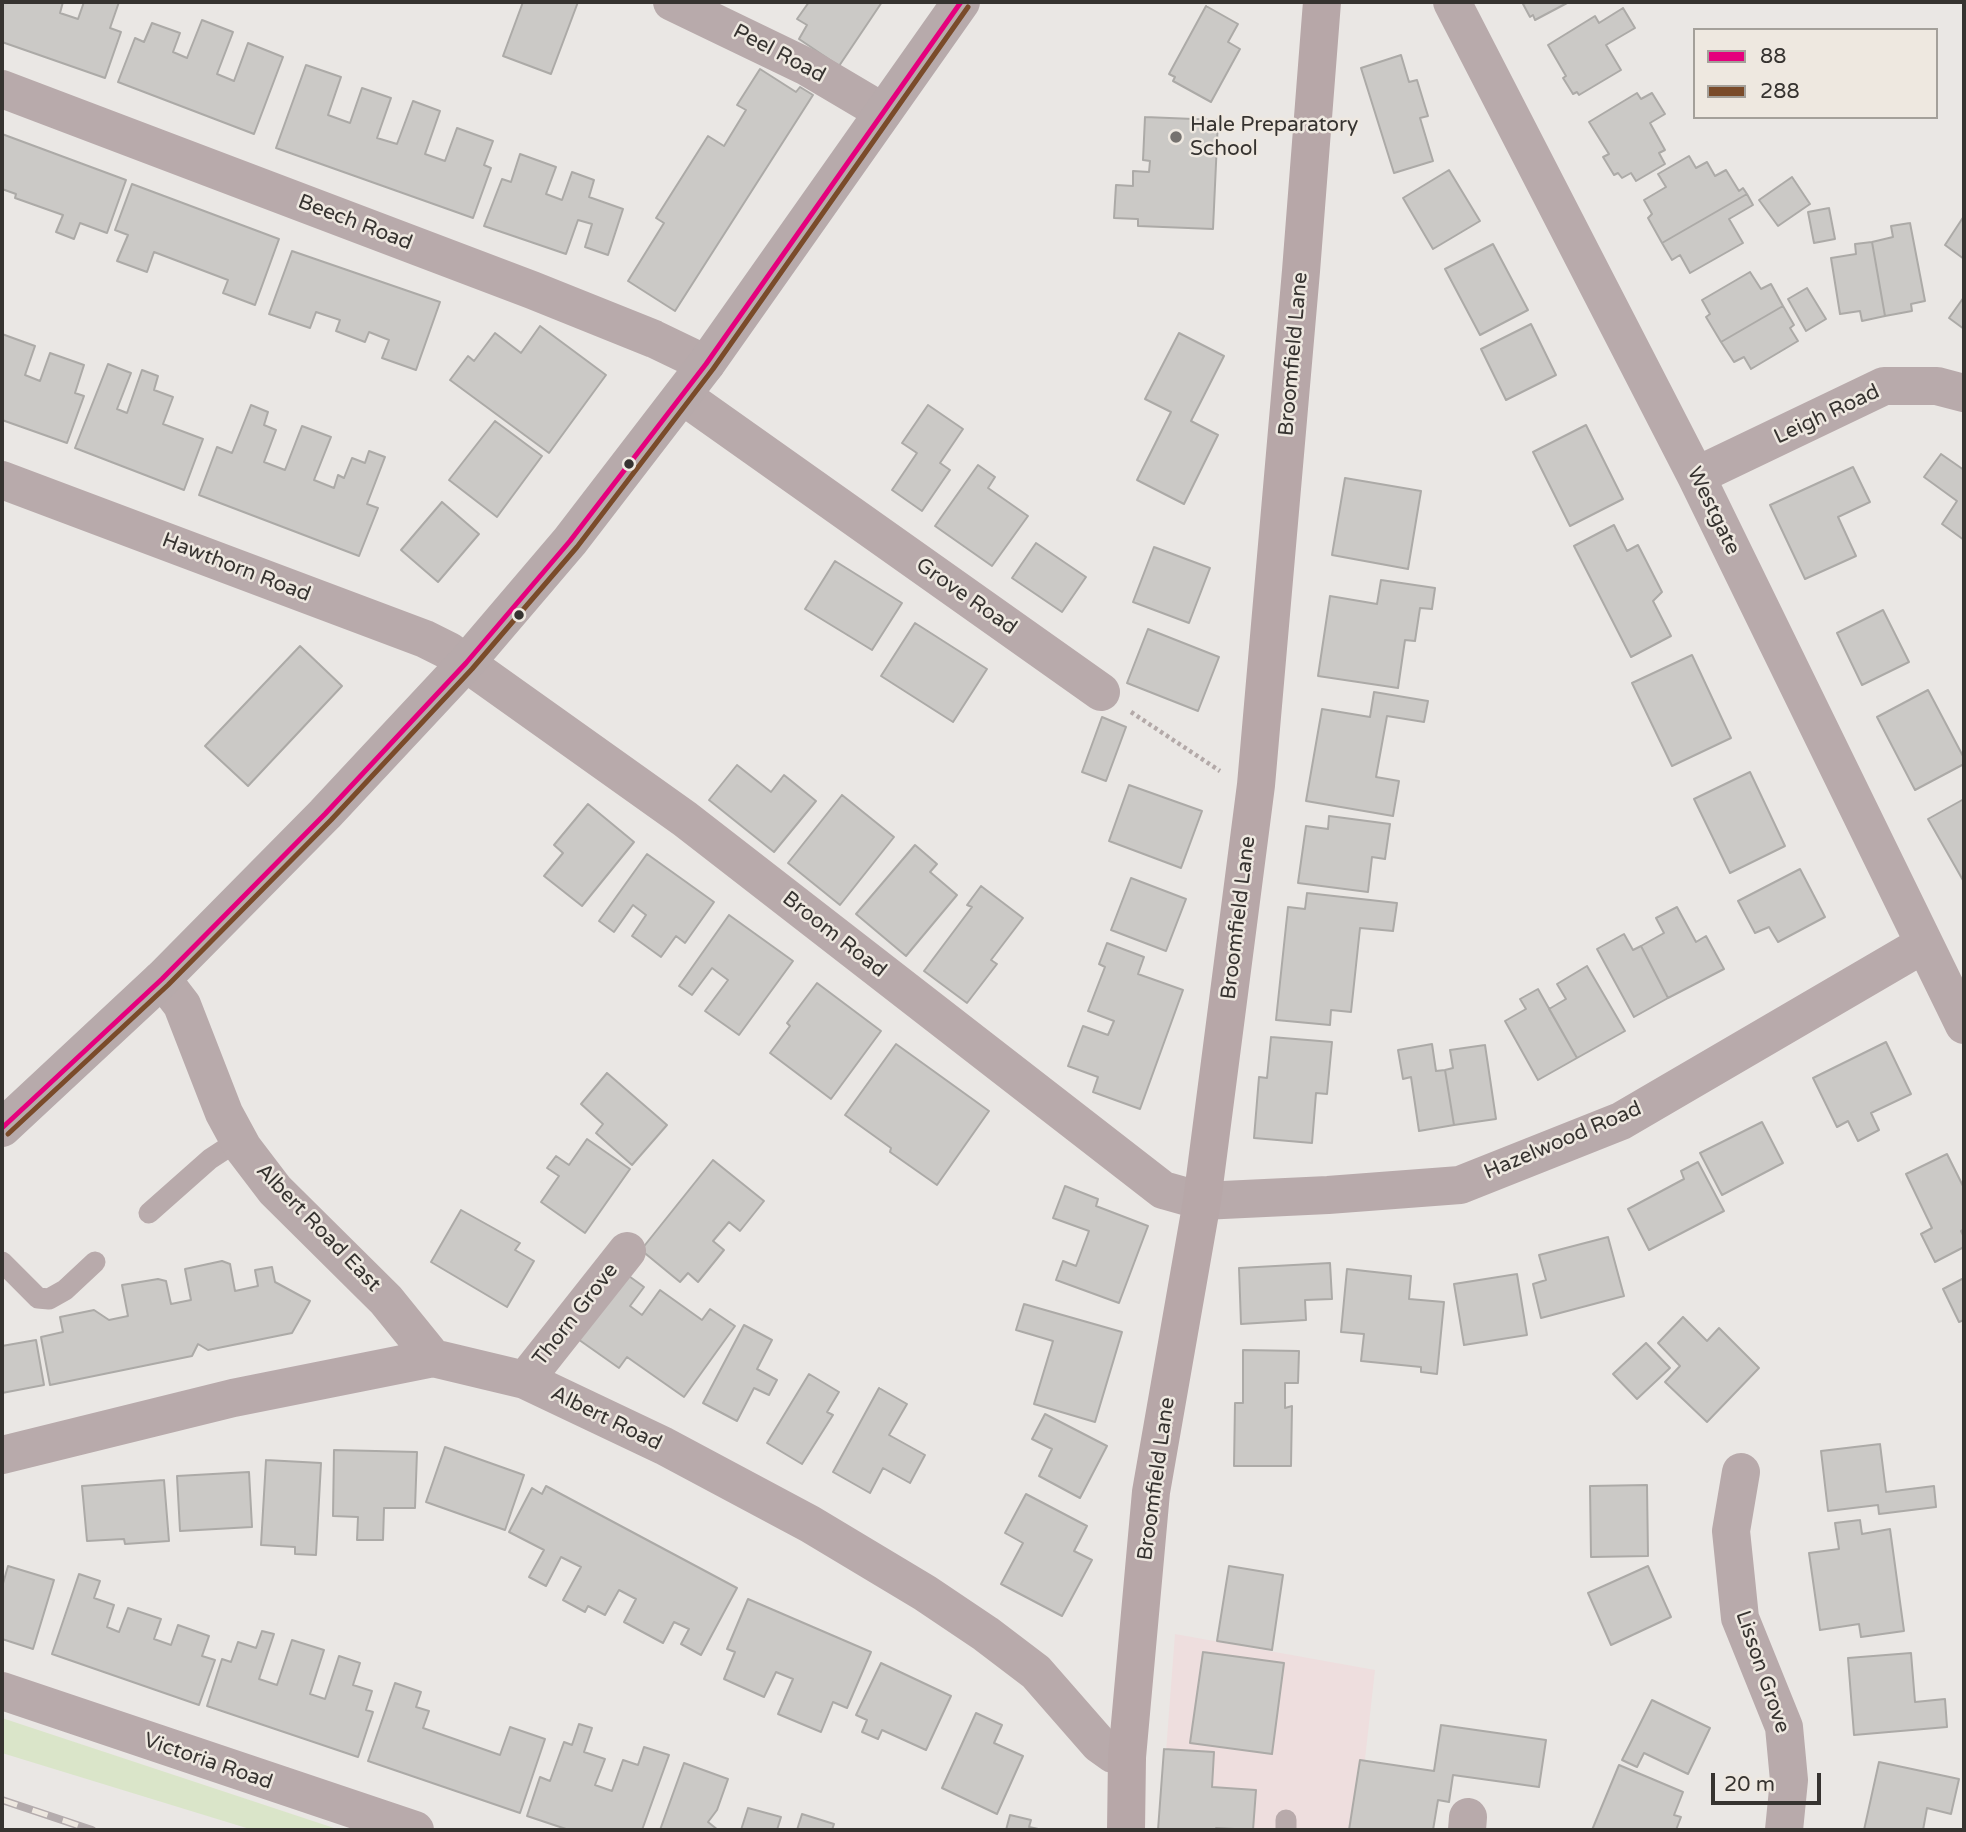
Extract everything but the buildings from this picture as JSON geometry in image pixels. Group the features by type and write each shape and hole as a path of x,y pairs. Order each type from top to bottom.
{"main road":[{"path":"2,1128 162,979 325,814 466,663 570,541 683,396 961,2"},
{"name":"Broomfield Lane","path":"1126,1830 1127,1757 1151,1492 1202,1201 1256,785 1322,2"}],"street":[{"name":"Peel Road","path":"672,2 807,67 883,113"},
{"name":"Westgate","path":"1452,2 1696,477 1964,1024"},
{"name":"Beech Road","path":"2,89 532,290 706,364"},
{"name":"Leigh Road","path":"1696,477 1884,386 1937,386 1964,393"},
{"name":"Grove Road","path":"683,396 1101,692"},
{"name":"Hawthorn Road","path":"2,480 425,639 466,663"},
{"name":"Broom Road","path":"466,663 685,820 1163,1190 1202,1201"},
{"name":"Hazelwood Road","path":"1202,1201 1460,1185 1621,1121 1924,944"},
{"name":"Albert Road East","path":"162,979 182,1005 224,1113 239,1140 275,1190 386,1300 433,1357"},
{"name":"Thorn Grove","path":"525,1380 627,1251"},
{"name":"Albert Road","path":"2,1455 233,1398 433,1357 525,1380 664,1446 774,1504 925,1593 1036,1672 1099,1744 1113,1754 1127,1757"},
{"name":"Lisson Grove","path":"1741,1472 1731,1531 1740,1618 1784,1727 1789,1780 1784,1830"},
{"name":"Victoria Road","path":"2,1691 415,1830"}],"lane":[{"path":"149,1213 210,1159 239,1140"},
{"path":"2,1262 38,1298 49,1299 65,1290 95,1262"}],"path":[{"path":"1101,692 1230,778 1256,785"}],"shaded area":[{"path":"1175,1634 1375,1670 1357,1830 1160,1830"}],"green space":[{"path":"2,1718 340,1830 253,1830 2,1753"}],"railway":[{"path":"2,1800 92,1830"}],"transit line":[{"name":"88","path":"2,1128 162,979 325,814 466,663 570,541 706,364 961,2"},
{"name":"288","path":"8,1134 168,985 331,820 472,669 577,547 713,369 968,7"}],"place":[{"name":"Hale Preparatory School","path":"1176,137"}]}
